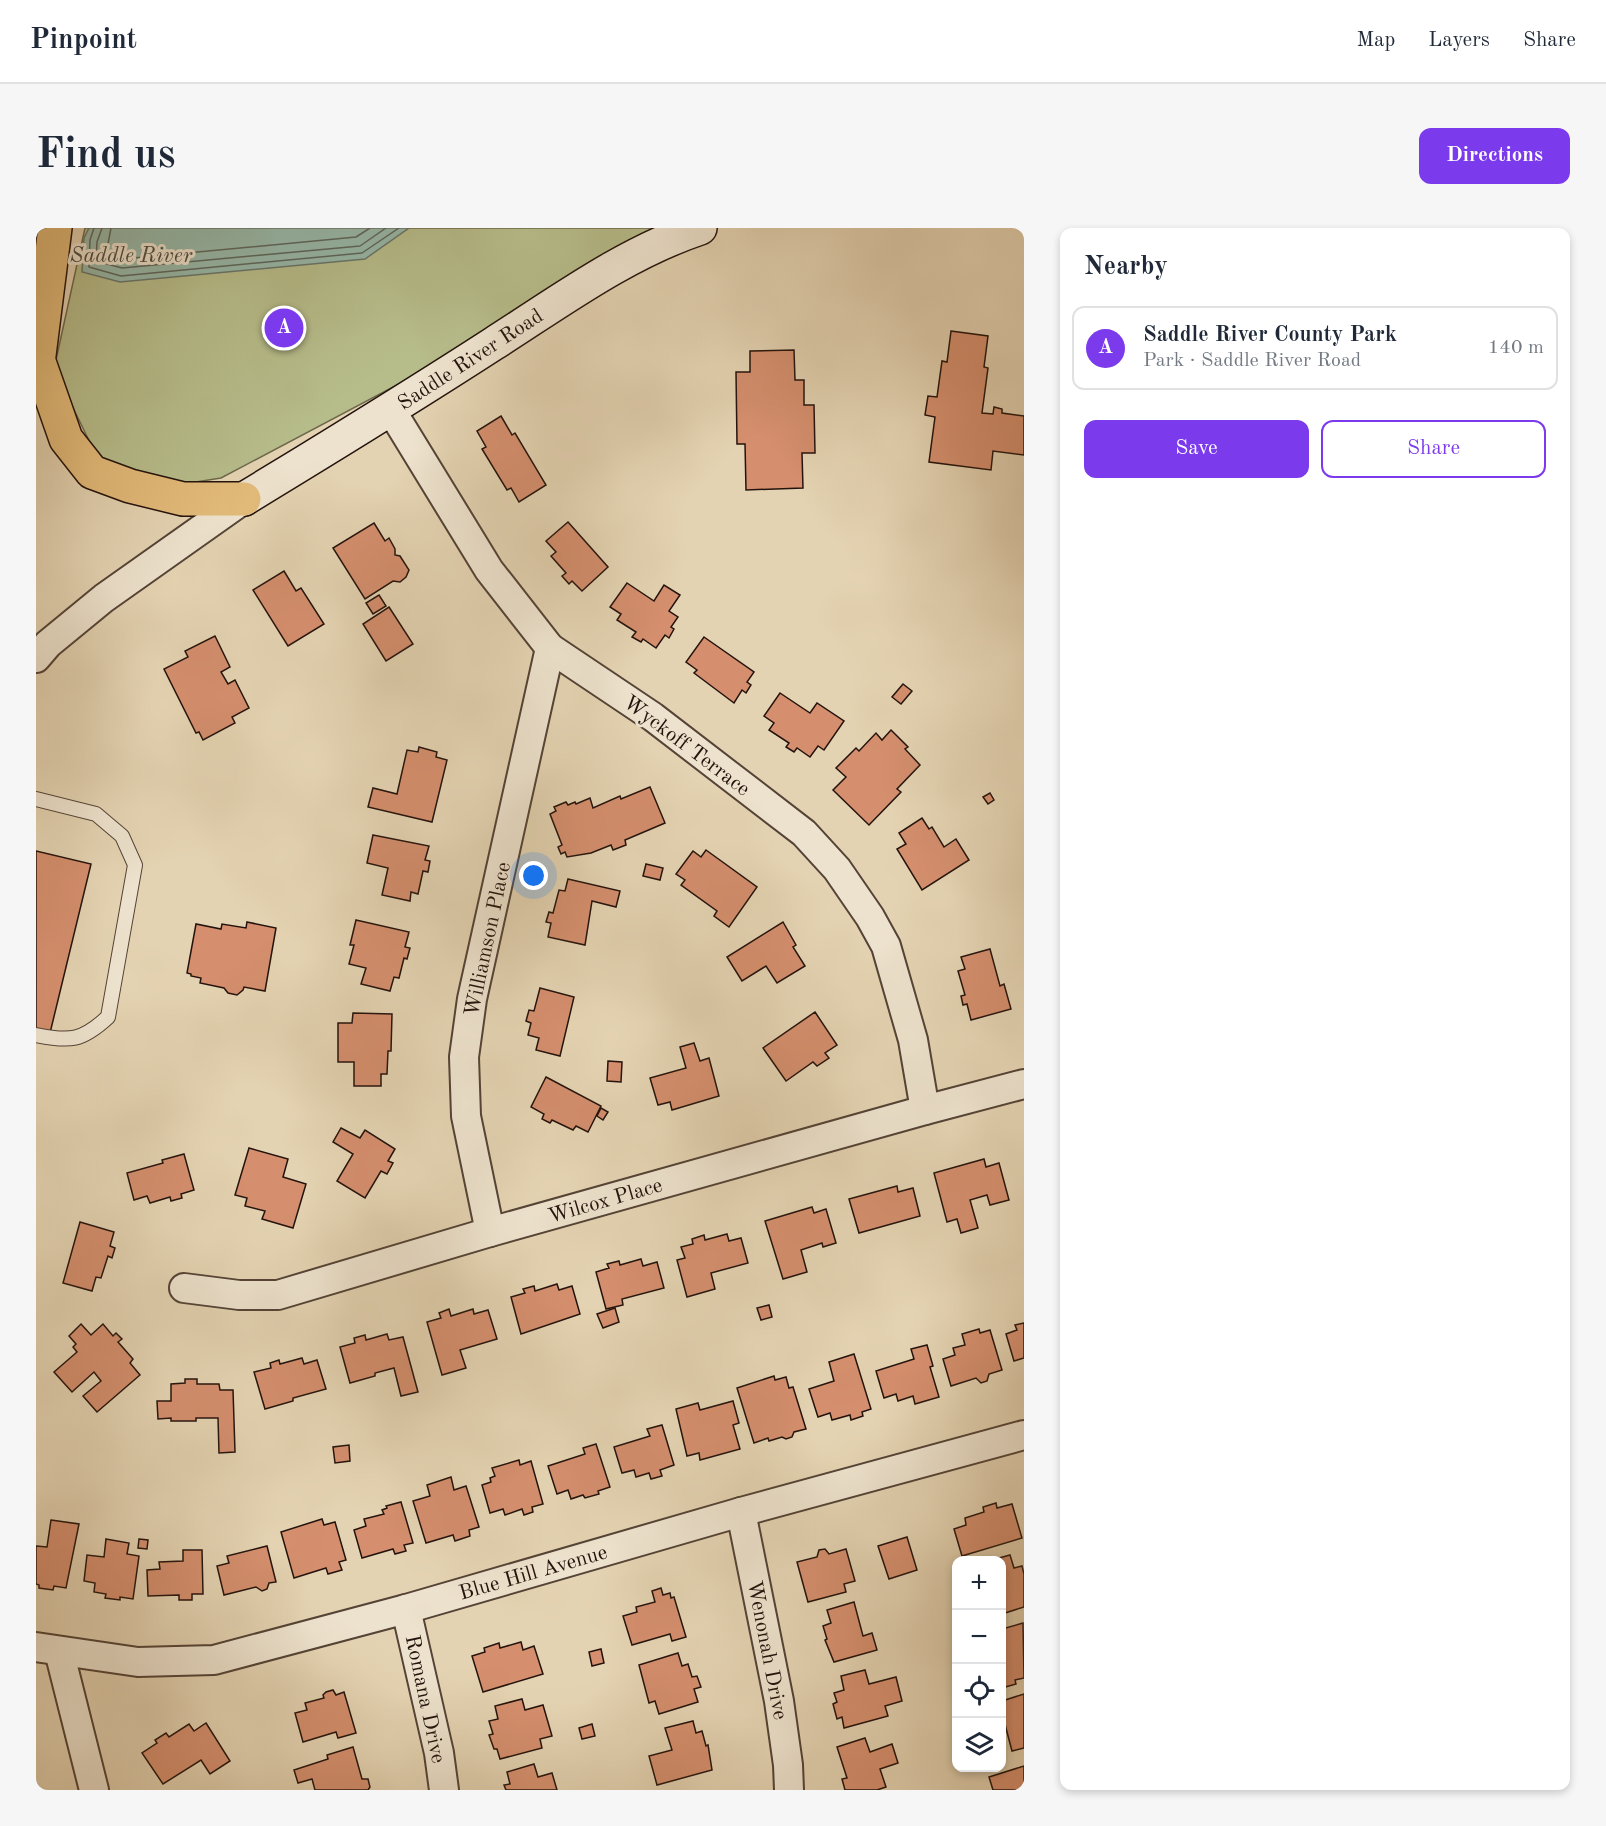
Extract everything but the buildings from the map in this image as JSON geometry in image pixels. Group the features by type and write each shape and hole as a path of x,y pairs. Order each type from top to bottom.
{"highway":[{"path":"36,267 46,228"},
{"path":"55,228 37,370 66,439 92,472 130,486 183,499 244,499"}],"main road":[{"path":"584,286 639,228"},
{"name":"Saddle River Road","path":"244,499 391,410 584,286 667,239 700,228"}],"street":[{"name":"Wyckoff Terrace","path":"391,410 489,570 549,648 653,717 804,833 837,868 870,917 886,946 913,1040 925,1110"},
{"path":"36,658 48,644 104,598 244,499"},
{"name":"Williamson Place","path":"490,1232 466,1116 464,1057 472,999 549,648"},
{"name":"Wilcox Place","path":"184,1288 239,1295 278,1295 490,1232 1024,1084"},
{"name":"Blue Hill Avenue","path":"47,1649 138,1662 214,1660 406,1609 741,1512 1024,1435"},
{"name":"Wenonah Drive","path":"741,1512 780,1701 789,1790"},
{"name":"Romana Drive","path":"406,1609 439,1753 444,1790"},
{"path":"47,1649 94,1790"}],"lane":[{"path":"36,799 96,814 122,836 135,865 108,1017 92,1033 64,1041 36,1035"}],"green space":[{"path":"85,228 700,228 584,286 221,478 164,487 101,465 54,369"}],"water":[{"name":"Saddle River","path":"89,228 409,228 365,259 120,282 82,272 84,238"}],"place":[{"name":"Saddle River County Park","path":"284,328"}]}
